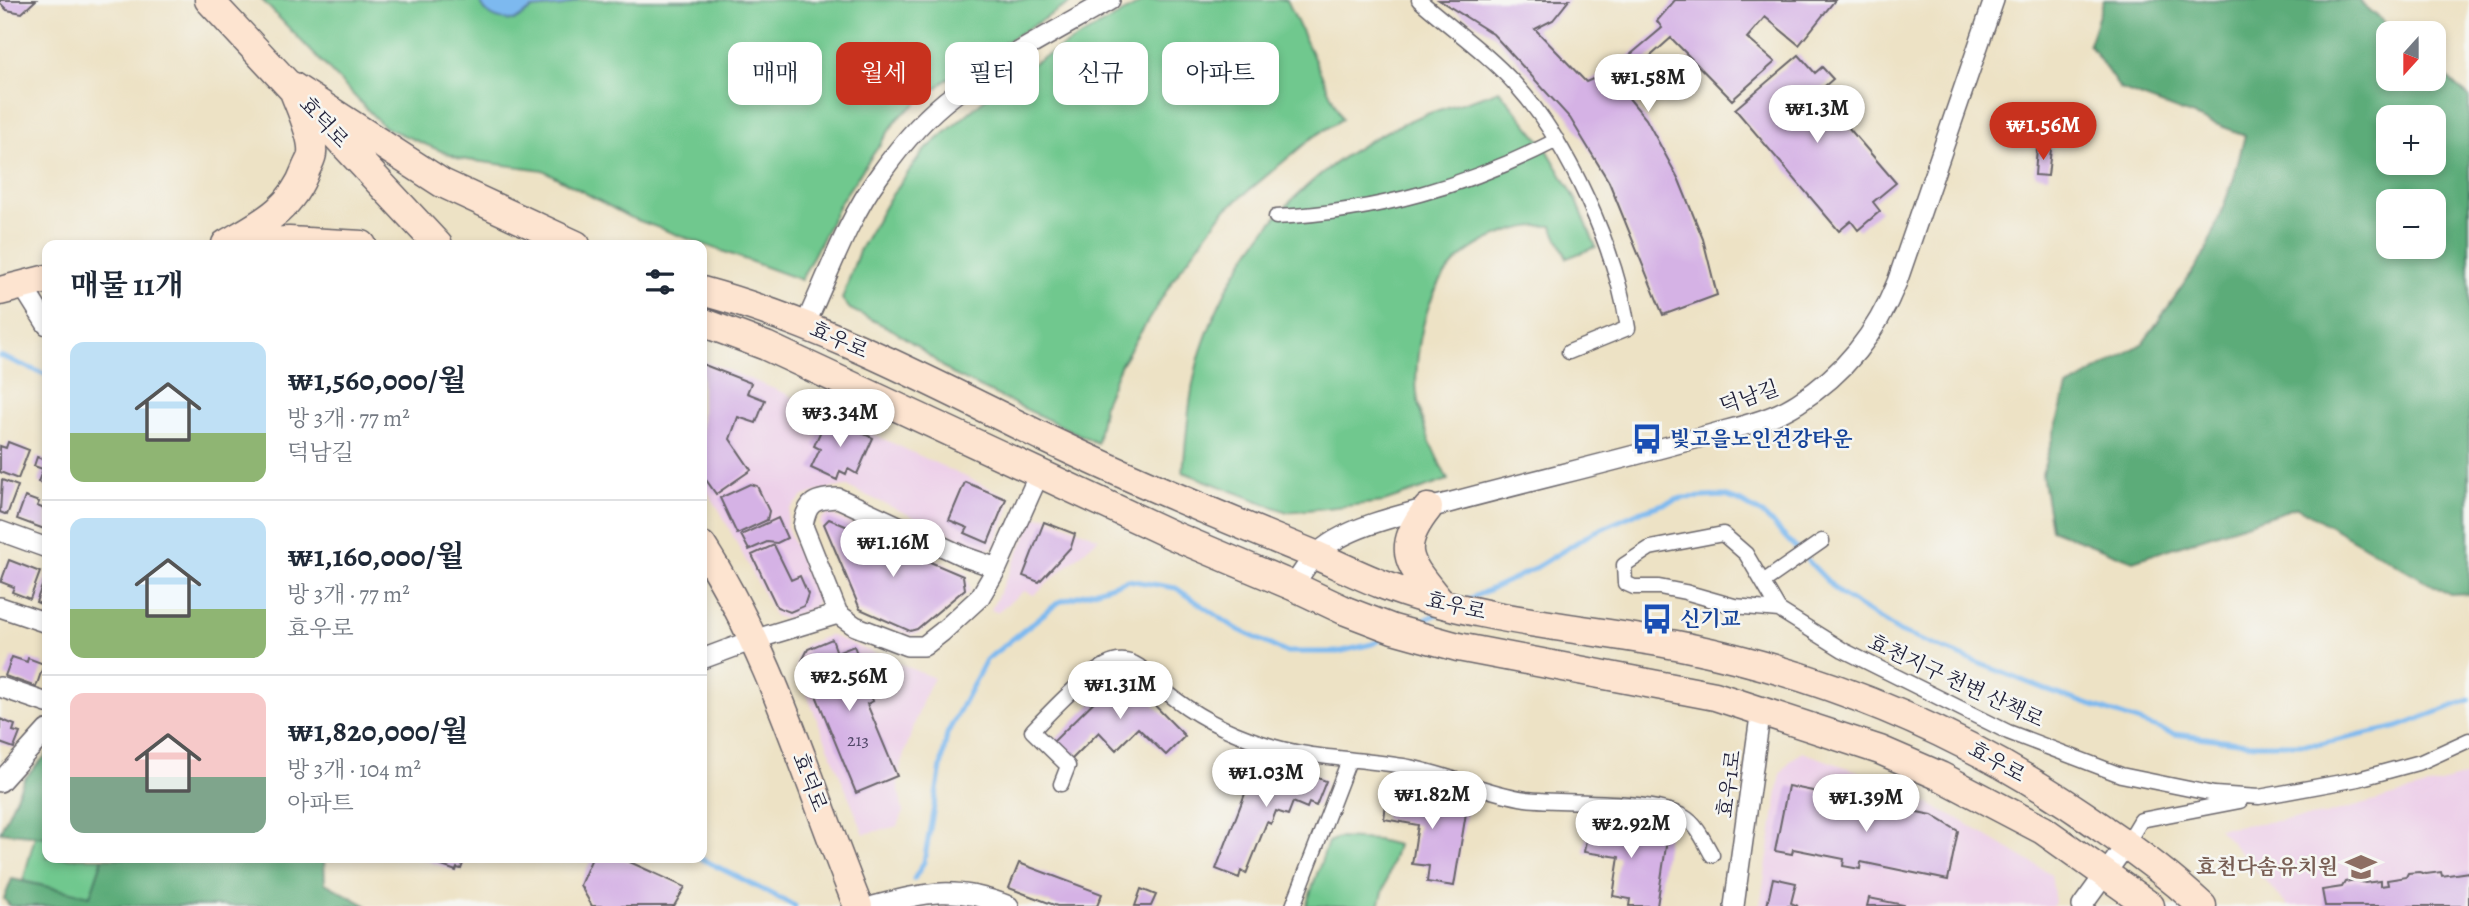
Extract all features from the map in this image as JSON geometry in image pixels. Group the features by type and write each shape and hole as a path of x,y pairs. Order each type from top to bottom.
{"main road":[{"name":"효덕로","path":"209,0 433,240"},
{"path":"233,240 274,216 286,204 303,178 312,153 307,128 292,86"},
{"path":"292,86 442,183 565,240"},
{"name":"효우로","path":"707,293 806,325 1060,445 1378,583 1482,614 1688,648 1808,680 1869,701 1968,745 2068,803 2182,887 2202,906"},
{"name":"효우로","path":"707,324 766,346 1172,535 1393,629 1458,647 1667,685 1761,709 1880,750 1940,776 2043,830 2150,906"},
{"path":"1428,508 1413,527 1408,550 1415,570 1441,603"},
{"name":"효덕로","path":"707,554 753,640 782,707 858,906"}],"street":[{"path":"806,325 864,200 878,177 924,121 953,95 1110,0"},
{"path":"1419,0 1515,84 1557,140 1594,215 1623,299 1628,328 1569,352"},
{"name":"덕남길","path":"1293,586 1315,555 1335,540 1356,530 1428,508 1652,451 1766,418 1795,405 1840,372 1859,352 1879,321 1897,282 1994,0"},
{"path":"1276,217 1325,215 1447,187 1504,167 1557,140"},
{"path":"23,285 42,317"},
{"path":"997,568 965,557 838,498 818,499 806,510 803,526 838,614 855,625 907,646 924,646 980,597 997,568 1040,474"},
{"path":"0,531 42,546"},
{"name":"효천지구 천변 산책로","path":"1779,610 1746,554 1723,534 1650,548 1624,565 1625,583 1634,587 1659,587 1712,598 1734,606 1779,610 1843,650 2008,733 2121,775 2214,793 2259,797"},
{"path":"1763,582 1817,545"},
{"path":"0,607 42,621"},
{"path":"707,657 838,614"},
{"path":"1061,784 1068,766 1032,731 1086,680 1106,665 1118,661 1130,662 1141,667 1164,691 1228,732 1288,752 1445,775 1497,793 1528,799 1642,807 1672,813 1686,818 1695,826 1712,855"},
{"path":"0,687 42,701"},
{"name":"효우1로","path":"1734,906 1761,709"},
{"path":"0,782 42,736"},
{"path":"2082,906 2141,820 2358,779 2421,762 2469,740"},
{"path":"1293,906 1349,760"},
{"path":"874,906 976,895 1009,906"}],"shaded area":[{"path":"707,362 782,392 1009,497 1010,508 994,546 986,550 848,487 831,488 804,496 790,509 786,525 817,600 814,607 785,619 775,616 707,491"},
{"path":"829,514 967,573 970,591 919,633 910,635 857,612 820,524 822,518"},
{"path":"1046,516 1099,538 1034,595 1024,591 997,612 991,610 1035,518"},
{"path":"830,635 934,678 925,694 901,763 898,785 903,813 898,826 864,834 796,668 798,654 806,644"},
{"path":"1802,752 1857,771 1954,816 2051,874 2055,903 2052,906 1760,906 1781,773 1791,760"},
{"name":"효천다솜유치원","path":"2469,775 2469,906 2288,906 2218,828 2325,815"}],"green space":[{"path":"262,0 1075,0 1005,42 945,42 945,81 931,92 931,42 836,42 836,105 915,105 898,118 841,201 801,280 707,246 707,240 692,240 629,217 543,170 460,159 384,127"},
{"path":"1146,0 1287,0 1342,119 1313,137 1223,212 1175,277 1121,364 1104,403 1097,443 952,374 893,330 850,309 842,299 859,251 889,199 923,152 978,105 1039,105 1039,60 1053,52 1053,105 1148,105 1148,42 1071,42"},
{"path":"2104,0 2358,0 2383,21 2376,21 2376,91 2446,91 2446,76 2469,97 2469,594 2450,595 2297,507 2133,561 2051,529 2042,474 2067,388 2143,343 2206,252 2234,178 2245,135 2120,89 2089,44"},
{"path":"1499,90 1545,146 1577,201 1596,247 1567,258 1552,226 1520,228 1474,248 1460,258 1440,282 1422,328 1416,388 1425,428 1448,480 1384,502 1287,512 1183,472 1197,366 1215,313 1254,245 1278,215 1305,187 1368,141 1415,118"},
{"path":"42,759 42,836 0,832 24,779"},
{"path":"35,836 42,837 42,863 101,863 90,897 23,881"},
{"path":"1338,838 1377,840 1397,845 1379,906 1306,906 1328,842"},
{"path":"101,863 324,863 325,883 367,906 10,906 4,899 12,879 90,896"}],"water":[{"path":"480,0 578,0 564,6 532,9 514,21 492,16"}],"building":[{"path":"0,0 36,0 22,13 7,10"},
{"path":"1439,0 1569,0 1553,20 1535,29 1586,82 1611,71 1662,28 1657,21 1675,0 1835,0 1799,45 1765,17 1747,38 1775,62 1732,100 1671,38 1618,85 1646,119 1679,180 1703,239 1717,295 1663,315 1609,182 1570,118 1493,34"},
{"path":"1799,55 1815,73 1822,67 1833,79 1818,92 1896,183 1873,202 1880,211 1858,230 1851,221 1839,231 1735,109"},
{"path":"2037,148 2051,149 2048,176 2035,175"},
{"path":"707,366 751,383 747,393 765,400 756,423 738,417 730,439 751,470 716,494 707,481"},
{"path":"827,417 873,438 857,474 848,469 846,474 840,471 837,480 811,468 820,449 814,446"},
{"path":"8,442 29,450 18,479 0,472 0,446 6,448"},
{"path":"37,457 42,459 42,469 34,466"},
{"path":"2,480 18,486 7,515 0,512"},
{"path":"965,482 1006,499 988,543 965,533 968,528 949,520"},
{"path":"750,484 757,486 769,511 767,520 737,534 720,498"},
{"path":"25,497 39,502 37,506 42,508 42,528 17,519"},
{"path":"778,518 787,538 777,543 767,542 749,550 741,535"},
{"path":"829,519 963,576 965,589 917,629 910,631 860,609 824,524"},
{"path":"1044,522 1075,534 1071,547 1039,582 1023,576"},
{"path":"774,545 791,580 800,576 808,594 804,606 790,612 777,607 752,555"},
{"path":"9,560 40,572 30,599 12,592 14,587 1,582"},
{"path":"42,586 42,605 36,602"},
{"path":"832,639 837,653 854,646 863,669 860,670 873,701 867,704 897,776 856,793 802,661 808,649"},
{"path":"12,657 27,662 28,658 42,663 36,687 5,676"},
{"path":"1123,673 1185,736 1166,755 1138,728 1116,750 1099,732 1071,760 1053,742"},
{"path":"0,719 15,725 13,731 20,733 14,748 0,743"},
{"path":"1260,755 1326,781 1316,806 1309,803 1307,808 1293,802 1288,815 1276,811 1271,824 1267,822 1246,874 1241,871 1239,878 1216,869"},
{"path":"1788,786 1932,815 1958,831 1948,880 1861,862 1860,869 1843,866 1844,859 1793,849 1792,854 1775,851"},
{"path":"1388,789 1468,801 1454,886 1427,882 1429,866 1412,864 1418,825 1384,819"},
{"path":"1589,821 1668,833 1657,906 1629,906 1630,899 1613,896 1619,857 1584,852"},
{"path":"433,863 463,863 461,869 457,868 456,871"},
{"path":"590,863 632,863 685,887 674,906 592,906 580,885"},
{"path":"1019,863 1102,894 1097,906 1057,906 1009,888"},
{"path":"2419,872 2441,872 2442,876 2469,872 2469,906 2325,906 2322,890 2342,887 2345,882 2355,880 2365,883 2380,881 2380,886 2388,885 2387,880"},
{"path":"1773,878 1796,883 1791,903 1798,906 1767,906"},
{"path":"1141,889 1156,895 1151,906 1135,906"},
{"path":"1869,898 1904,905 1867,906"}],"waterway":[{"path":"0,356 42,373"},
{"path":"1469,599 1532,570 1592,533 1639,512 1682,498 1725,496 1764,515 1840,594 1900,632 2044,689 2174,734 2254,744 2320,744 2398,727 2469,700"},
{"path":"914,879 924,862 947,734 986,660 1059,602 1128,580 1176,588 1237,629 1285,652 1338,652 1372,644 1387,637"},
{"path":"1415,624 1438,614"},
{"path":"707,862 795,906"}],"place":[{"name":"빛고을노인건강타운","path":"1647,439"},
{"name":"신기교","path":"1657,619"},
{"name":"효천다솜유치원","path":"2361,867"}]}
